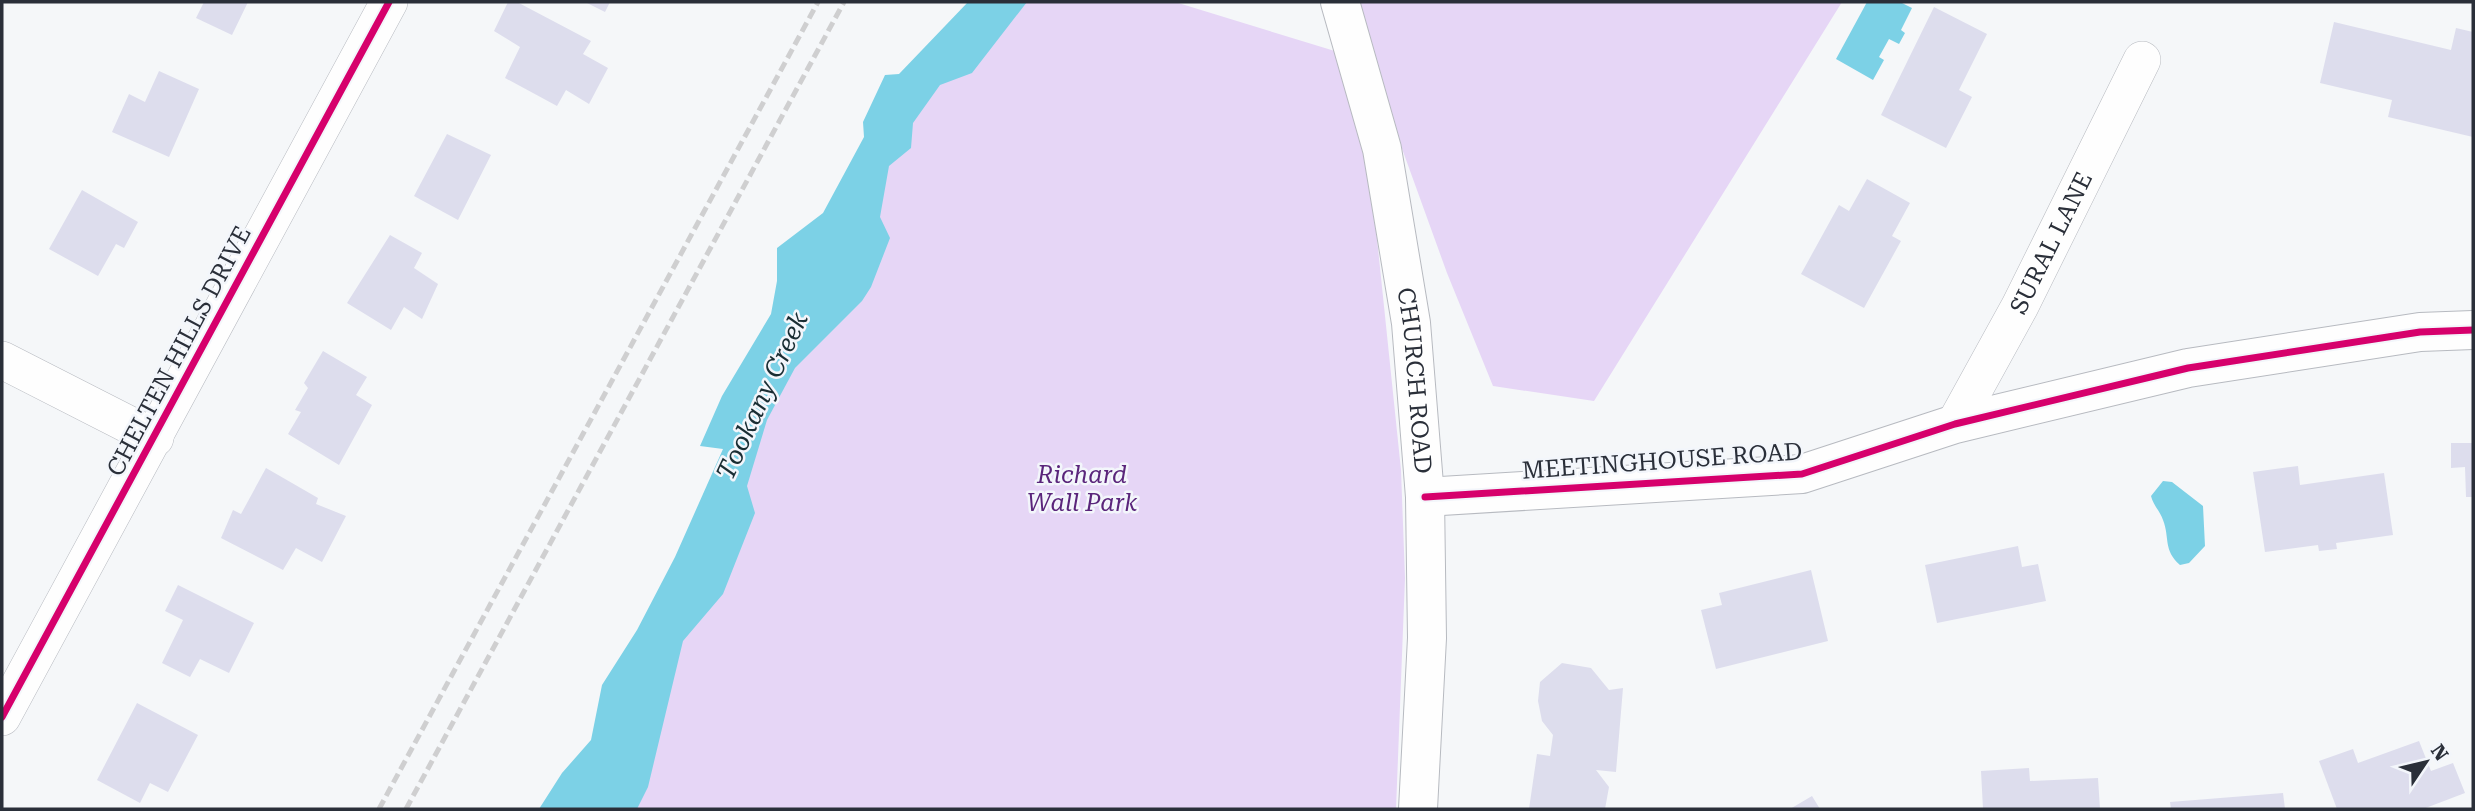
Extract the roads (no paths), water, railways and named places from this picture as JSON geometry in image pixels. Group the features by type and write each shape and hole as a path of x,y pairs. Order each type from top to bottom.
{"street":[{"name":"CHELTEN HILLS DRIVE","path":"2,717 389,2"},
{"name":"CHURCH ROAD","path":"1340,2 1384,162 1411,323 1425,497 1427,638 1418,809"},
{"name":"SURAL LANE","path":"1955,424 2020,306 2142,60"},
{"name":"MEETINGHOUSE ROAD","path":"1425,497 1802,474 1955,424 2188,368 2420,332 2473,330"},
{"path":"2,360 155,438"}],"water":[{"name":"Tookany Creek","path":"968,2 1027,2 972,73 940,85 913,123 911,148 889,166 880,217 890,238 871,287 862,301 795,368 767,420 747,486 755,513 723,594 683,641 648,787 637,809 539,809 562,773 591,740 602,685 637,630 675,557 723,449 700,446 722,396 771,314 777,281 777,248 823,213 864,137 863,122 885,75 899,74"},
{"path":"1867,2 1900,2 1912,8 1901,30 1905,33 1899,44 1889,39 1879,57 1884,60 1873,80 1836,59"},
{"path":"2163,481 2172,482 2203,506 2205,546 2189,563 2180,565 2171,554 2163,520 2151,496"}],"railway":[{"path":"379,809 818,2"},
{"path":"406,809 844,2"}],"park label":[{"name":"Richard Wall Park","path":"1082,489"}]}
